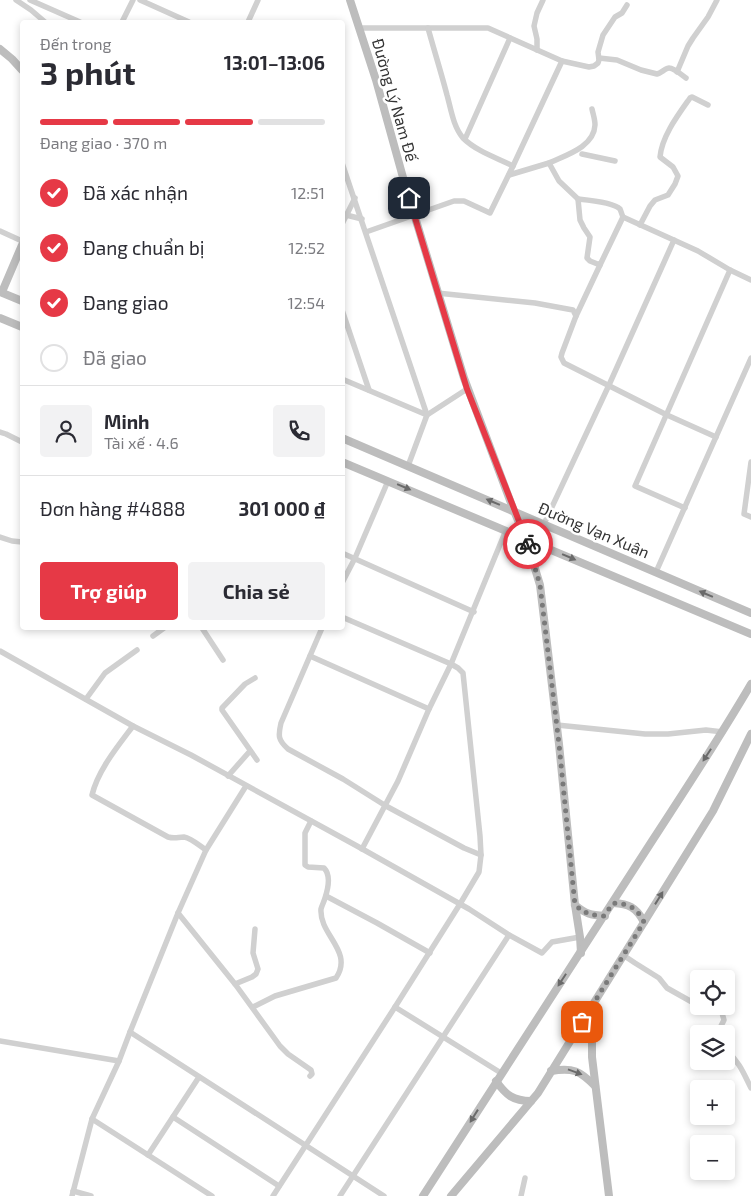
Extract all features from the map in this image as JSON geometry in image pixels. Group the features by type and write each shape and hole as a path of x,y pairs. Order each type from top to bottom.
{"street":[{"path":"16,0 43,20"},
{"path":"30,0 75,20"},
{"path":"123,20 133,0"},
{"path":"140,0 185,20"},
{"path":"249,0 257,2 249,20"},
{"name":"Đường Lý Nam Đế","path":"350,0 376,80 414,215 467,389 526,539 540,585 581,953"},
{"path":"537,50 538,39 534,26 543,0"},
{"path":"677,72 692,38 708,18 717,0"},
{"path":"359,28 488,28 562,61 589,67 597,65 599,60 598,52 603,35 615,16 622,13 627,5"},
{"path":"428,28 455,126 465,139 476,148 513,166"},
{"path":"465,139 510,38"},
{"path":"0,49 20,68"},
{"path":"599,58 617,60 657,74 669,68 686,78"},
{"path":"366,232 459,200 490,213 562,61"},
{"path":"640,225 650,206 655,200 668,195 678,176 673,167 660,157 661,149 675,121 692,97 708,105"},
{"path":"578,153 592,136 595,125 592,109"},
{"path":"509,175 578,153 616,161"},
{"path":"549,163 559,181 578,199 601,202 616,207 621,211 623,217 576,316 562,353 562,360 567,366 716,437"},
{"path":"345,171 428,415"},
{"path":"345,213 355,198"},
{"path":"578,199 580,220 590,236 588,259 600,265"},
{"path":"345,215 362,219"},
{"path":"623,217 698,250 730,270 751,280"},
{"path":"0,231 20,240"},
{"path":"544,524 674,240"},
{"path":"20,249 1,292 20,300"},
{"path":"685,508 635,486 730,270"},
{"path":"437,292 554,306 573,310 576,316"},
{"path":"0,318 20,326"},
{"path":"345,319 369,390"},
{"path":"656,572 751,358"},
{"path":"345,380 428,415"},
{"path":"408,466 428,415 467,389"},
{"path":"0,432 20,441"},
{"name":"Đường Vạn Xuân","path":"345,439 751,613"},
{"path":"751,462 744,514 751,517"},
{"path":"345,463 751,634"},
{"path":"345,577 388,481"},
{"path":"362,849 386,806 451,664 474,612 506,530"},
{"path":"0,537 20,542"},
{"path":"345,554 474,612"},
{"path":"273,1196 430,953 479,872 481,855 480,836 463,673 451,664 345,617"},
{"path":"153,636 161,630"},
{"path":"203,630 223,660"},
{"path":"321,630 281,724 279,738 282,743 288,749 386,806 464,848 481,855"},
{"path":"86,699 105,673 137,650"},
{"path":"0,651 133,726 362,849 460,904 509,936 542,953 552,942 580,937"},
{"path":"310,656 429,709"},
{"path":"255,678 246,684 222,708 257,760"},
{"path":"423,1196 498,1077 581,953 723,732 751,684"},
{"path":"557,725 645,734 668,734 706,730 723,732"},
{"path":"133,726 103,769 92,795 168,837 189,839 206,850"},
{"path":"451,1196 538,1093 713,811 750,740"},
{"path":"228,776 250,751"},
{"path":"91,1196 73,1193 92,1119 119,1061 178,913 206,850 246,786"},
{"path":"253,1007 275,996 336,978 342,965 338,950 322,920 322,909 328,881 326,870 322,867 308,867 305,865 305,833 311,821"},
{"path":"326,896 430,953"},
{"path":"613,903 631,906 644,922"},
{"path":"575,905 590,915 604,916"},
{"path":"178,913 253,1007 280,1046 311,1070 312,1074 310,1076"},
{"path":"235,984 252,977 258,969 254,953 255,929"},
{"path":"340,1196 509,936"},
{"path":"623,955 659,978 667,988 690,1001"},
{"path":"592,1005 592,1057 609,1196"},
{"path":"395,1007 442,1037 498,1077 502,1090 508,1096 531,1102"},
{"path":"130,1032 384,1196"},
{"path":"0,1041 119,1061"},
{"path":"735,1058 740,1064 751,1088"},
{"path":"552,1071 572,1070 580,1073 595,1086"},
{"path":"148,1155 199,1077"},
{"path":"173,1117 279,1186"},
{"path":"92,1119 212,1196"},
{"path":"521,1196 525,1178"}],"way so far":[{"path":"528,544 540,585 559,744 575,905 590,915 604,916 613,903 623,904 631,906 636,910 644,922 582,1022"}],"route":[{"path":"409,198 467,389 528,544"}]}
